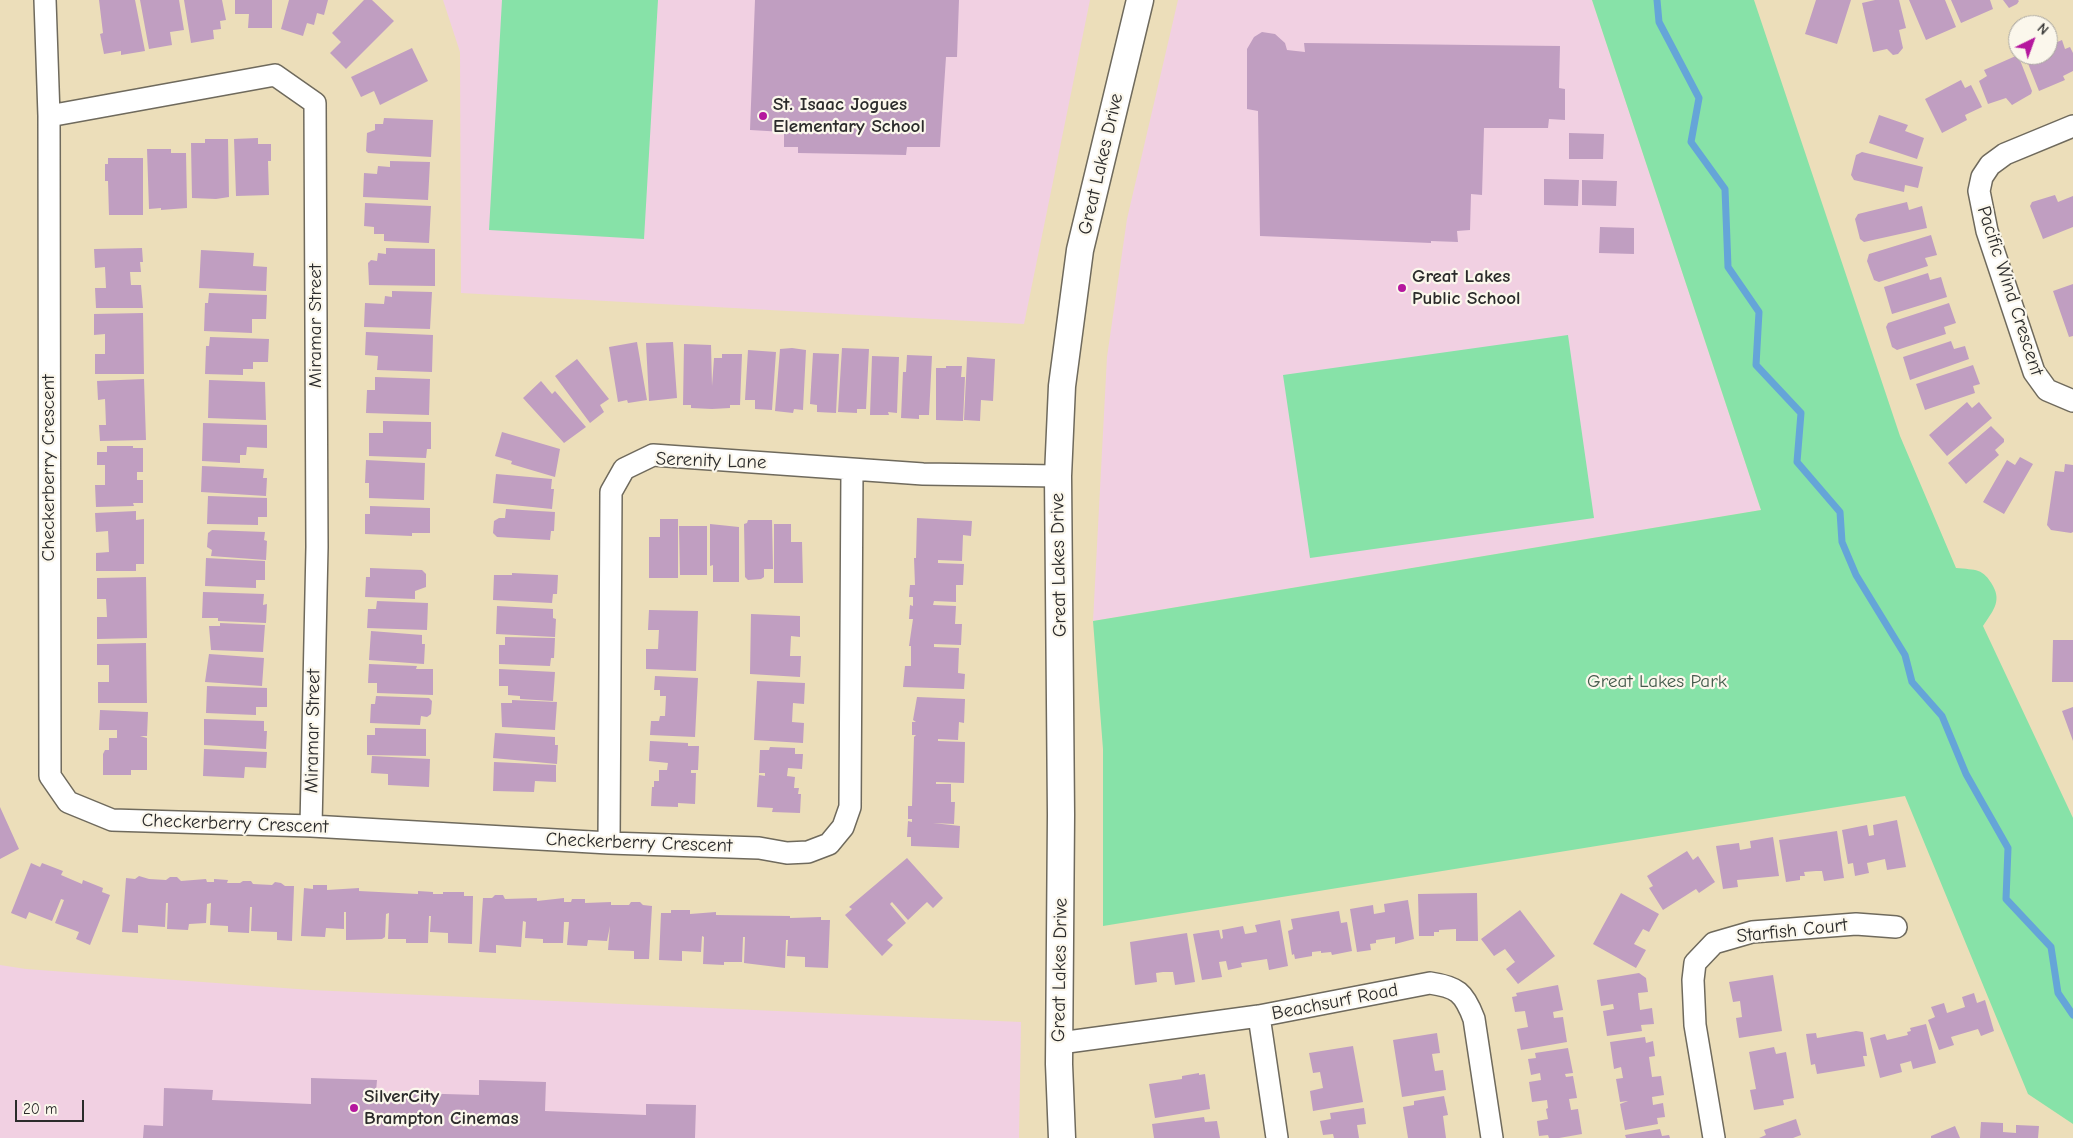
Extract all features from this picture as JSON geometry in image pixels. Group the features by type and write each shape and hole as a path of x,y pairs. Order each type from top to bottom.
{"street":[{"name":"Checkerberry Crescent","path":"45,0 49,116 50,776 68,802 112,820 311,826 609,843 759,848 787,853 808,852 829,844 843,827 850,807 852,469"},
{"name":"Great Lakes Drive","path":"1062,1138 1058,476 1062,386 1080,250 1140,0"},
{"name":"Miramar Street","path":"49,116 275,75 315,103 317,547 311,826"},
{"name":"Pacific Wind Crescent","path":"2073,126 2005,154 1990,164 1982,177 1979,191 1987,231 2034,372 2047,390 2073,401"},
{"name":"Serenity Lane","path":"609,843 611,492 624,469 654,455 923,474 1058,476"},
{"name":"Starfish Court","path":"1714,1138 1694,1024 1693,980 1695,963 1714,943 1752,932 1856,924 1896,927"},
{"name":"Beachsurf Road","path":"1060,1043 1259,1016 1430,983 1452,987 1467,1001 1474,1019 1492,1138"},
{"path":"1259,1016 1277,1138"}],"shaded area":[{"name":"St. Isaac Jogues Elementary School","path":"443,0 1090,0 1024,324 461,293 460,52"},
{"name":"Great Lakes Public School","path":"1178,0 1592,0 1761,510 1093,621 1107,357 1127,219"},
{"path":"0,965 26,969 311,990 1021,1022 1019,1138 0,1138"}],"green space":[{"path":"502,0 658,0 644,239 489,230"},
{"name":"Great Lakes Park","path":"1592,0 1754,0 1900,436 1956,568 1982,573 1996,592 1995,607 1983,626 2073,818 2073,1124 2028,1094 1905,796 1103,926 1103,749 1093,621 1761,510"},
{"path":"1568,335 1594,518 1310,558 1283,375"}],"building":[{"path":"99,0 135,0 145,51 121,55 121,51 104,54 100,34 103,33"},
{"path":"140,0 179,0 184,30 170,32 172,45 149,49"},
{"path":"184,0 222,0 226,20 220,21 221,29 213,30 214,39 191,43"},
{"path":"235,0 272,0 272,28 248,28 249,14 235,14"},
{"path":"289,0 328,0 324,15 317,13 314,25 307,23 303,36 281,29"},
{"path":"364,0 372,0 394,21 346,69 330,53 341,42 332,33"},
{"path":"755,0 959,0 957,57 946,57 940,147 907,147 906,155 798,153 798,147 784,147 784,132 750,130"},
{"path":"1816,0 1851,0 1837,44 1805,34"},
{"path":"1875,0 1899,0 1906,28 1899,30 1903,48 1898,54 1893,55 1887,49 1873,52 1862,3"},
{"path":"1909,0 1945,0 1956,27 1926,40"},
{"path":"1951,0 1990,0 1993,9 1961,23"},
{"path":"2003,0 2018,0 2019,1 2009,8"},
{"path":"1262,32 1275,34 1285,43 1287,50 1305,52 1304,43 1560,46 1559,88 1565,89 1565,120 1549,119 1548,128 1484,128 1482,195 1471,194 1470,230 1457,231 1458,242 1431,241 1431,243 1260,236 1258,111 1247,109 1247,49 1254,37"},
{"path":"2062,40 2065,49 2070,47 2073,53 2073,71 2063,76 2065,80 2039,91 2029,65 2058,65 2058,42"},
{"path":"412,48 428,81 380,105 374,91 361,97 351,77"},
{"path":"2008,59 2008,65 2022,65 2032,91 2031,94 2012,105 2006,98 1988,104 1979,81 1987,76 1984,70"},
{"path":"1961,80 1965,88 1971,85 1982,107 1965,115 1967,120 1942,133 1925,99"},
{"path":"1879,115 1908,125 1905,131 1924,138 1917,159 1869,143"},
{"path":"384,118 433,120 431,157 368,153 366,151 367,133 375,130 375,124 383,124"},
{"path":"1569,133 1604,134 1603,159 1569,159"},
{"path":"258,138 258,144 271,144 271,161 268,161 269,195 236,196 234,139"},
{"path":"205,139 228,139 229,197 216,199 192,198 191,143 205,143"},
{"path":"147,149 171,149 171,153 186,153 187,208 149,209"},
{"path":"1862,152 1923,167 1918,188 1905,185 1904,192 1854,180 1851,175 1856,155"},
{"path":"108,158 143,158 143,215 109,215 108,181 105,181 105,164 108,164"},
{"path":"390,161 430,162 428,200 363,197 364,173 377,174 378,166 390,167"},
{"path":"1544,179 1579,180 1578,206 1544,205"},
{"path":"1582,180 1617,181 1616,206 1582,205"},
{"path":"2055,195 2058,202 2073,196 2073,227 2043,239 2030,206 2032,202"},
{"path":"1907,202 1909,210 1922,206 1927,228 1864,242 1860,239 1855,219 1858,214"},
{"path":"365,203 431,206 429,243 384,241 384,234 374,234 374,227 364,226"},
{"path":"1600,227 1634,228 1634,254 1599,253"},
{"path":"1931,235 1937,255 1925,258 1928,266 1879,282 1874,280 1867,261 1869,254"},
{"path":"142,248 143,262 140,262 141,272 130,272 131,285 141,285 143,308 96,308 95,288 106,288 105,267 95,268 94,249"},
{"path":"386,248 435,249 435,286 369,285 368,263 371,260 377,261 378,253 386,254"},
{"path":"201,250 254,253 253,266 267,267 266,291 199,288"},
{"path":"1928,273 1930,280 1941,277 1947,297 1892,314 1884,287"},
{"path":"2073,284 2073,336 2069,337 2053,291"},
{"path":"392,291 432,292 430,329 364,327 365,303 384,304 385,296 392,297"},
{"path":"209,293 267,295 266,319 252,319 252,333 204,331 205,303 208,303"},
{"path":"1949,303 1956,323 1944,327 1946,334 1897,350 1892,347 1886,327 1888,323"},
{"path":"143,313 144,374 95,374 95,354 105,354 105,334 94,335 94,314"},
{"path":"366,332 433,335 432,372 377,370 378,356 365,355"},
{"path":"210,337 269,339 268,362 253,362 253,369 243,369 243,375 205,374 206,346 209,346"},
{"path":"1951,341 1954,349 1965,346 1969,359 1910,380 1903,357"},
{"path":"637,342 647,400 628,403 627,400 618,402 609,347"},
{"path":"673,342 677,398 649,401 646,343"},
{"path":"684,344 711,345 712,386 714,358 722,358 722,354 742,354 740,405 730,405 730,408 712,409 691,408 691,405 683,405"},
{"path":"842,348 869,349 866,409 857,409 857,413 838,412"},
{"path":"780,349 806,350 803,410 794,409 793,413 775,411"},
{"path":"748,350 776,352 772,410 755,409 755,400 745,400"},
{"path":"813,353 839,354 836,413 817,412 817,405 810,404"},
{"path":"907,355 932,356 929,415 919,415 919,419 901,418 903,372 906,372"},
{"path":"872,356 899,357 897,413 888,412 889,415 870,415"},
{"path":"967,357 995,359 993,401 981,400 980,421 964,420"},
{"path":"577,359 609,399 600,405 604,412 590,423 555,376"},
{"path":"1973,365 1980,384 1973,386 1975,393 1925,410 1916,384"},
{"path":"946,366 962,366 961,377 965,377 963,421 936,420 936,368 946,368"},
{"path":"375,377 430,379 429,415 366,413 367,390 375,390"},
{"path":"144,379 146,440 100,441 99,425 106,425 105,399 98,400 97,381"},
{"path":"209,380 265,382 266,420 208,418"},
{"path":"541,381 552,394 555,391 586,427 564,443 523,398"},
{"path":"1967,402 1972,408 1979,402 1992,418 1947,456 1929,435"},
{"path":"383,421 431,422 431,449 427,449 426,458 369,456 369,433 383,433"},
{"path":"203,423 267,425 267,448 247,447 246,455 240,455 240,463 202,461"},
{"path":"1991,426 2004,439 2004,442 1995,450 1999,455 1966,484 1948,463"},
{"path":"502,432 560,449 555,477 511,464 512,461 495,456"},
{"path":"107,446 143,448 143,472 137,472 137,480 143,480 143,503 133,503 134,506 96,507 95,485 105,485 105,465 97,465 97,452 107,452"},
{"path":"2020,457 2033,464 2004,514 1983,502 2007,460 2015,465"},
{"path":"366,460 425,463 424,500 369,498 369,483 365,483"},
{"path":"2065,464 2073,465 2073,532 2071,533 2051,530 2047,525 2055,471 2064,472"},
{"path":"202,466 264,469 263,478 267,478 266,496 201,492"},
{"path":"496,474 552,479 551,489 554,489 552,509 493,503"},
{"path":"208,496 267,498 267,517 258,517 258,525 207,524"},
{"path":"370,506 430,508 430,533 412,533 412,536 365,534 365,514 370,514"},
{"path":"506,509 555,512 554,531 551,531 550,540 497,537 493,533 494,521 499,518 505,518"},
{"path":"136,511 136,520 144,519 144,564 136,564 136,571 96,571 96,553 109,552 108,531 96,532 95,513"},
{"path":"917,518 972,521 971,536 963,535 962,561 938,560 938,563 964,564 963,585 956,585 956,602 934,601 933,605 956,606 955,624 962,624 961,645 934,644 934,647 959,648 958,673 965,674 964,689 903,687 905,666 911,666 911,646 909,646 913,619 909,619 910,605 913,606 913,597 909,597 910,585 915,585 914,558 916,558"},
{"path":"660,519 678,519 678,578 649,578 649,537 660,537"},
{"path":"748,520 772,520 773,569 764,569 764,577 761,579 748,580 745,577 744,524"},
{"path":"710,524 739,527 739,582 713,582 713,565 710,566"},
{"path":"774,524 791,524 791,542 802,542 803,583 774,583"},
{"path":"679,526 707,526 707,575 680,575"},
{"path":"212,530 265,532 264,540 267,541 266,560 211,556 212,550 207,547 208,533"},
{"path":"206,558 265,561 265,580 256,580 256,588 205,586"},
{"path":"370,568 422,570 426,574 426,587 415,591 415,599 365,597 366,577 370,577"},
{"path":"512,573 558,575 557,594 553,594 552,603 493,600 494,575 512,575"},
{"path":"146,577 147,638 97,639 97,617 107,617 106,599 97,599 97,578"},
{"path":"203,592 264,594 263,605 267,604 266,623 218,621 218,618 202,618"},
{"path":"377,601 428,603 427,630 367,628 368,609 376,609"},
{"path":"497,606 553,609 553,618 556,619 555,637 496,634"},
{"path":"649,610 698,611 696,671 646,669 646,649 658,649 659,630 648,630"},
{"path":"751,614 800,616 800,637 791,636 790,656 801,656 800,677 750,674"},
{"path":"220,623 265,625 263,652 211,650 209,626 220,626"},
{"path":"371,631 422,635 422,644 425,644 424,664 369,660"},
{"path":"505,637 555,638 554,658 551,658 550,666 499,664 499,645 505,645"},
{"path":"2053,640 2073,640 2073,682 2052,682"},
{"path":"146,643 147,703 98,703 98,682 109,682 109,665 97,665 97,644"},
{"path":"209,654 264,658 262,686 205,682"},
{"path":"369,664 417,666 416,669 433,669 433,695 377,693 377,683 368,683"},
{"path":"499,669 555,672 553,701 520,699 520,696 508,695 508,686 499,686"},
{"path":"655,676 698,678 695,737 650,735 651,721 659,721 660,716 665,716 666,696 660,696 660,690 654,690"},
{"path":"757,681 805,683 804,704 793,703 792,722 804,723 803,743 754,740"},
{"path":"207,686 267,688 267,707 256,707 256,715 206,713"},
{"path":"376,696 429,698 432,701 431,714 427,717 421,716 420,725 370,723 371,704 375,704"},
{"path":"917,697 965,699 964,723 959,722 958,740 938,739 938,741 965,742 964,783 936,782 936,784 951,784 951,802 955,802 954,824 933,823 960,826 959,848 911,846 911,837 907,837 908,821 912,822 912,819 908,819 908,806 912,806 914,737 916,735 912,735 912,722 916,722 913,720"},
{"path":"512,700 557,702 555,730 502,727 501,703 512,703"},
{"path":"2073,707 2073,741 2062,711"},
{"path":"100,710 148,712 147,736 140,736 147,738 147,770 131,770 131,775 103,775 103,754 105,750 109,750 109,738 117,738 117,730 99,730"},
{"path":"204,719 264,721 264,731 267,731 266,749 204,745"},
{"path":"375,728 426,729 426,756 367,755 367,735 375,735"},
{"path":"495,733 555,737 555,745 558,745 557,764 493,758"},
{"path":"650,741 688,743 688,746 699,746 698,770 691,770 691,773 696,773 695,804 678,803 678,807 651,806 654,781 659,781 659,770 667,770 668,763 649,761"},
{"path":"770,747 795,748 795,754 803,754 802,769 788,768 787,776 795,777 794,788 799,788 798,794 801,794 800,813 772,812 773,808 757,807 759,775 765,776 765,773 759,773 760,750 769,750"},
{"path":"204,749 267,752 266,768 245,767 244,778 203,776"},
{"path":"372,756 430,759 429,787 388,785 388,774 371,773"},
{"path":"494,762 556,765 556,782 535,781 534,792 493,791"},
{"path":"0,807 19,849 0,859"},
{"path":"1897,820 1906,867 1887,870 1885,859 1867,863 1869,873 1855,876 1853,863 1848,864 1842,830 1867,825 1869,836 1874,835 1873,825"},
{"path":"1837,831 1844,878 1824,881 1822,871 1816,871 1804,872 1805,876 1800,876 1800,880 1786,882 1779,840"},
{"path":"1773,837 1779,876 1737,880 1738,887 1723,889 1716,846 1739,843 1740,850 1751,848 1750,841"},
{"path":"1687,851 1693,860 1698,856 1715,882 1699,893 1696,889 1663,910 1649,888 1653,886 1647,876"},
{"path":"907,858 943,898 933,908 927,902 908,920 892,902 890,904 906,923 887,940 893,945 882,956 845,915 852,909 849,907"},
{"path":"31,863 40,867 42,863 63,871 61,875 82,884 83,880 103,888 102,892 110,895 90,945 76,939 79,932 55,923 64,900 61,899 52,921 29,912 26,919 11,913"},
{"path":"139,876 149,879 166,880 170,877 177,877 181,881 206,879 207,882 214,882 214,879 228,880 227,883 251,881 253,884 272,885 275,882 285,886 294,886 292,941 277,940 277,932 251,931 252,907 250,907 249,933 228,932 228,926 210,925 211,903 207,904 206,923 189,924 188,930 167,929 168,903 166,903 165,927 138,925 138,933 122,932 126,878 135,879"},
{"path":"313,885 327,885 327,890 359,888 359,891 418,894 418,891 433,892 433,894 464,892 464,896 473,896 472,944 448,943 448,933 430,932 431,916 429,916 428,943 406,943 406,939 388,939 389,913 386,914 385,937 382,939 346,940 346,912 344,912 344,929 326,928 325,937 301,936 304,888 313,889"},
{"path":"1477,893 1478,941 1456,941 1456,929 1439,930 1439,932 1434,932 1434,936 1419,936 1418,894"},
{"path":"1621,893 1659,914 1649,932 1643,929 1634,944 1646,950 1636,968 1593,944"},
{"path":"495,895 503,895 505,899 537,898 537,901 564,898 564,902 571,902 572,899 585,899 585,903 611,902 611,905 629,905 631,902 640,902 643,905 652,906 649,959 634,959 634,951 608,950 610,926 607,941 588,940 587,946 567,945 569,922 564,922 563,943 543,943 543,939 525,938 526,922 523,921 521,947 496,945 496,953 479,952 483,898 492,898"},
{"path":"1408,900 1414,939 1395,944 1395,937 1376,940 1376,943 1370,944 1371,950 1357,952 1350,909 1373,905 1374,914 1385,912 1384,904"},
{"path":"671,910 690,910 690,914 716,912 716,915 790,916 790,918 821,917 821,920 830,920 828,968 805,967 805,957 787,956 788,940 786,940 785,968 744,963 745,937 743,937 742,962 724,962 724,965 703,964 704,937 702,936 701,952 682,951 682,961 659,960 661,913 671,913"},
{"path":"1520,910 1555,956 1518,984 1506,969 1515,962 1505,949 1494,956 1481,939"},
{"path":"1339,911 1341,923 1347,922 1352,951 1332,955 1331,952 1312,952 1312,956 1295,959 1294,954 1292,955 1288,931 1293,929 1291,919"},
{"path":"1280,920 1288,966 1269,970 1267,959 1241,963 1242,967 1228,970 1226,961 1219,962 1222,977 1202,980 1193,934 1219,930 1221,939 1223,938 1222,930 1243,926 1245,934 1257,932 1255,925"},
{"path":"1187,933 1195,982 1175,985 1173,972 1163,972 1156,973 1157,982 1135,985 1130,942"},
{"path":"1639,973 1646,978 1648,992 1638,993 1640,1010 1652,1008 1654,1024 1641,1025 1642,1031 1607,1036 1603,1011 1614,1009 1613,1004 1601,1006 1597,980"},
{"path":"1773,975 1782,1031 1739,1038 1736,1018 1742,1017 1740,1001 1733,1002 1729,982"},
{"path":"1558,985 1563,1010 1553,1012 1554,1018 1563,1017 1567,1042 1521,1050 1517,1029 1528,1027 1525,1011 1515,1012 1512,997 1517,996 1516,993"},
{"path":"1974,993 1977,1003 1985,1000 1994,1031 1981,1036 1978,1029 1951,1037 1954,1045 1939,1050 1928,1020 1935,1017 1931,1007 1944,1003 1947,1013 1965,1007 1962,997"},
{"path":"1926,1024 1936,1063 1913,1069 1911,1061 1900,1064 1902,1072 1880,1078 1870,1038 1885,1034 1887,1040 1908,1035 1907,1032 1911,1031 1910,1028"},
{"path":"1856,1031 1863,1032 1867,1056 1863,1056 1865,1066 1817,1074 1815,1064 1811,1065 1806,1034 1816,1033 1817,1038"},
{"path":"1437,1033 1440,1053 1432,1054 1435,1071 1443,1070 1446,1090 1402,1097 1393,1040"},
{"path":"1645,1037 1646,1043 1653,1041 1655,1056 1649,1057 1652,1077 1661,1076 1664,1095 1652,1097 1653,1105 1663,1103 1665,1117 1657,1118 1658,1124 1625,1130 1620,1104 1628,1101 1620,1102 1616,1079 1623,1078 1621,1067 1614,1069 1610,1042"},
{"path":"1353,1046 1363,1102 1313,1111 1310,1091 1323,1088 1320,1072 1313,1073 1309,1053"},
{"path":"1774,1047 1776,1054 1786,1052 1794,1098 1783,1100 1784,1105 1754,1110 1750,1090 1756,1089 1749,1052"},
{"path":"1568,1048 1573,1073 1565,1074 1566,1077 1573,1076 1577,1098 1569,1099 1571,1110 1578,1109 1582,1134 1559,1138 1549,1138 1548,1135 1539,1136 1537,1121 1548,1119 1547,1100 1532,1102 1529,1082 1541,1080 1540,1073 1531,1075 1528,1059 1536,1058 1535,1053"},
{"path":"1199,1073 1199,1075 1205,1074 1210,1109 1155,1118 1149,1084 1182,1079 1182,1076"},
{"name":"SilverCity Brampton Cinemas","path":"311,1078 377,1080 376,1092 479,1095 479,1080 546,1082 545,1111 646,1115 646,1104 696,1105 695,1138 143,1138 144,1125 163,1126 164,1088 213,1090 212,1100 311,1104"},
{"path":"1444,1096 1448,1115 1443,1116 1446,1138 1408,1138 1403,1107 1414,1105 1414,1101"},
{"path":"1364,1108 1366,1124 1357,1125 1359,1138 1334,1138 1333,1134 1323,1135 1320,1121 1331,1119 1330,1113"},
{"path":"1204,1117 1205,1122 1217,1121 1220,1138 1154,1138 1152,1124"},
{"path":"1796,1119 1801,1135 1793,1138 1759,1138 1766,1135 1764,1130"},
{"path":"1981,1122 2003,1123 2003,1132 2016,1133 2016,1125 2039,1126 2038,1138 1980,1138"},
{"path":"1955,1126 1960,1138 1931,1138 1931,1136"},
{"path":"1660,1129 1662,1136 1669,1135 1670,1138 1626,1138 1625,1135"}],"waterway":[{"path":"1657,0 1659,22 1699,98 1691,142 1725,189 1728,267 1759,312 1756,365 1801,413 1797,462 1840,512 1842,542 1856,575 1905,655 1912,682 1942,716 1966,774 2008,848 2006,899 2051,947 2058,993 2073,1015"}],"place":[{"name":"St. Isaac Jogues Elementary School","path":"763,116"},
{"name":"Great Lakes Public School","path":"1402,288"},
{"name":"SilverCity Brampton Cinemas","path":"354,1108"}]}
